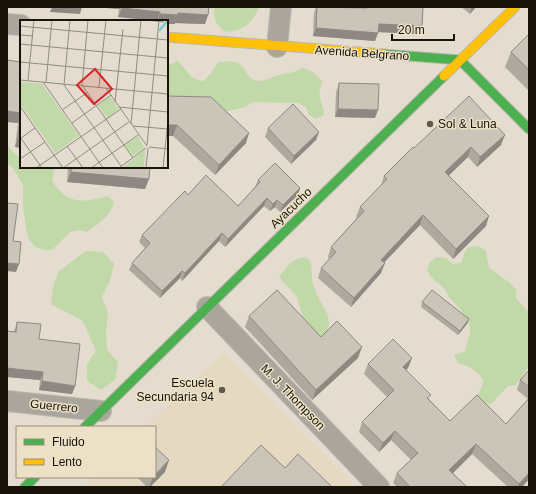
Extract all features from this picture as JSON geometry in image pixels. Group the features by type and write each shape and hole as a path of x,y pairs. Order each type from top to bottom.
{"street":[{"path":"277,47 281,7"},
{"name":"Ayacucho","path":"86,426 515,7"},
{"path":"7,24 20,25"},
{"name":"Avenida Belgrano","path":"168,37 277,47 460,60"},
{"path":"460,60 529,129"},
{"name":"M. J. Thompson","path":"207,307 379,487"},
{"name":"Guerrero","path":"7,401 101,411"},
{"path":"25,487 34,478"}],"shaded area":[{"name":"Escuela Secundaria 94","path":"223,352 356,487 84,487 93,478 156,478 156,426 147,426"}],"green space":[{"path":"216,7 259,7 253,18 246,26 237,30 225,32 216,21 214,14"},
{"path":"177,61 190,76 197,80 203,81 219,62 238,63 244,68 250,78 259,81 293,72 302,68 315,74 322,81 319,94 324,115 316,119 309,115 306,107 298,103 253,102 245,107 228,111 212,104 168,98 168,66"},
{"path":"7,145 15,154 20,156 20,168 55,168 52,180 57,188 69,198 83,201 108,196 114,202 110,212 104,219 87,232 79,230 70,232 52,250 44,250 36,247 30,241 27,233 23,207 23,185 13,168 7,164"},
{"path":"478,246 486,251 489,268 510,283 516,290 516,298 529,313 529,366 516,385 508,386 491,404 483,403 477,397 484,381 481,377 473,369 458,363 454,355 465,351 470,334 470,325 461,310 449,297 445,289 432,278 427,270 430,262 437,257 446,258 452,264 461,263 468,247"},
{"path":"86,251 103,252 114,264 110,281 102,297 108,313 106,333 107,350 118,362 115,380 101,390 87,381 87,364 96,351 83,321 51,304 53,287 59,271"},
{"path":"305,257 311,262 313,284 328,316 329,322 328,328 324,334 316,341 304,321 297,297 279,277 293,261"}],"building":[{"path":"122,7 209,7 208,15 178,13 178,15 160,14 160,12"},
{"path":"317,7 423,7 422,26 379,24 378,33 316,28"},
{"path":"529,34 529,70 511,52"},
{"path":"7,60 20,62 20,113 7,111"},
{"path":"339,83 379,84 378,110 338,109"},
{"path":"168,96 211,97 249,133 219,165 177,125 168,125"},
{"path":"469,96 505,135 480,157 471,147 445,172 489,216 456,249 423,215 381,260 385,263 354,298 321,268 336,252 331,247 364,211 360,207 387,179 384,176 413,147 414,148"},
{"path":"293,104 319,132 294,156 268,128"},
{"path":"20,122 20,137 18,137"},
{"path":"275,163 300,188 283,205 277,200 273,204 267,198 228,239 222,233 185,273 182,271 162,291 132,263 150,243 142,235 185,191 188,195 206,175 238,206 260,182 258,180"},
{"path":"71,168 150,168 149,179 71,172"},
{"path":"7,203 18,204 13,241 21,242 19,264 7,263"},
{"path":"277,290 321,337 337,321 362,347 316,390 249,316"},
{"path":"432,290 469,319 460,331 422,302"},
{"path":"17,322 41,324 39,339 80,344 75,386 42,381 43,372 7,368 7,331 16,332"},
{"path":"393,339 412,358 403,367 431,395 427,398 450,421 477,395 506,424 529,398 529,473 519,484 476,444 449,470 467,487 410,487 397,473 418,453 395,431 383,443 362,422 394,390 368,364"},
{"path":"529,370 529,387 520,380"},
{"path":"261,445 285,468 298,454 332,487 221,487"},
{"path":"156,448 169,460 156,474"}],"traffic: fast":[{"path":"383,54 460,60 529,129"},
{"path":"86,426 444,76"},
{"path":"25,487 34,478"}],"traffic: slow":[{"path":"444,76 515,7"},
{"path":"168,37 383,54"}],"place":[{"name":"Sol & Luna","path":"430,124"},
{"name":"Escuela Secundaria 94","path":"222,390"}]}
